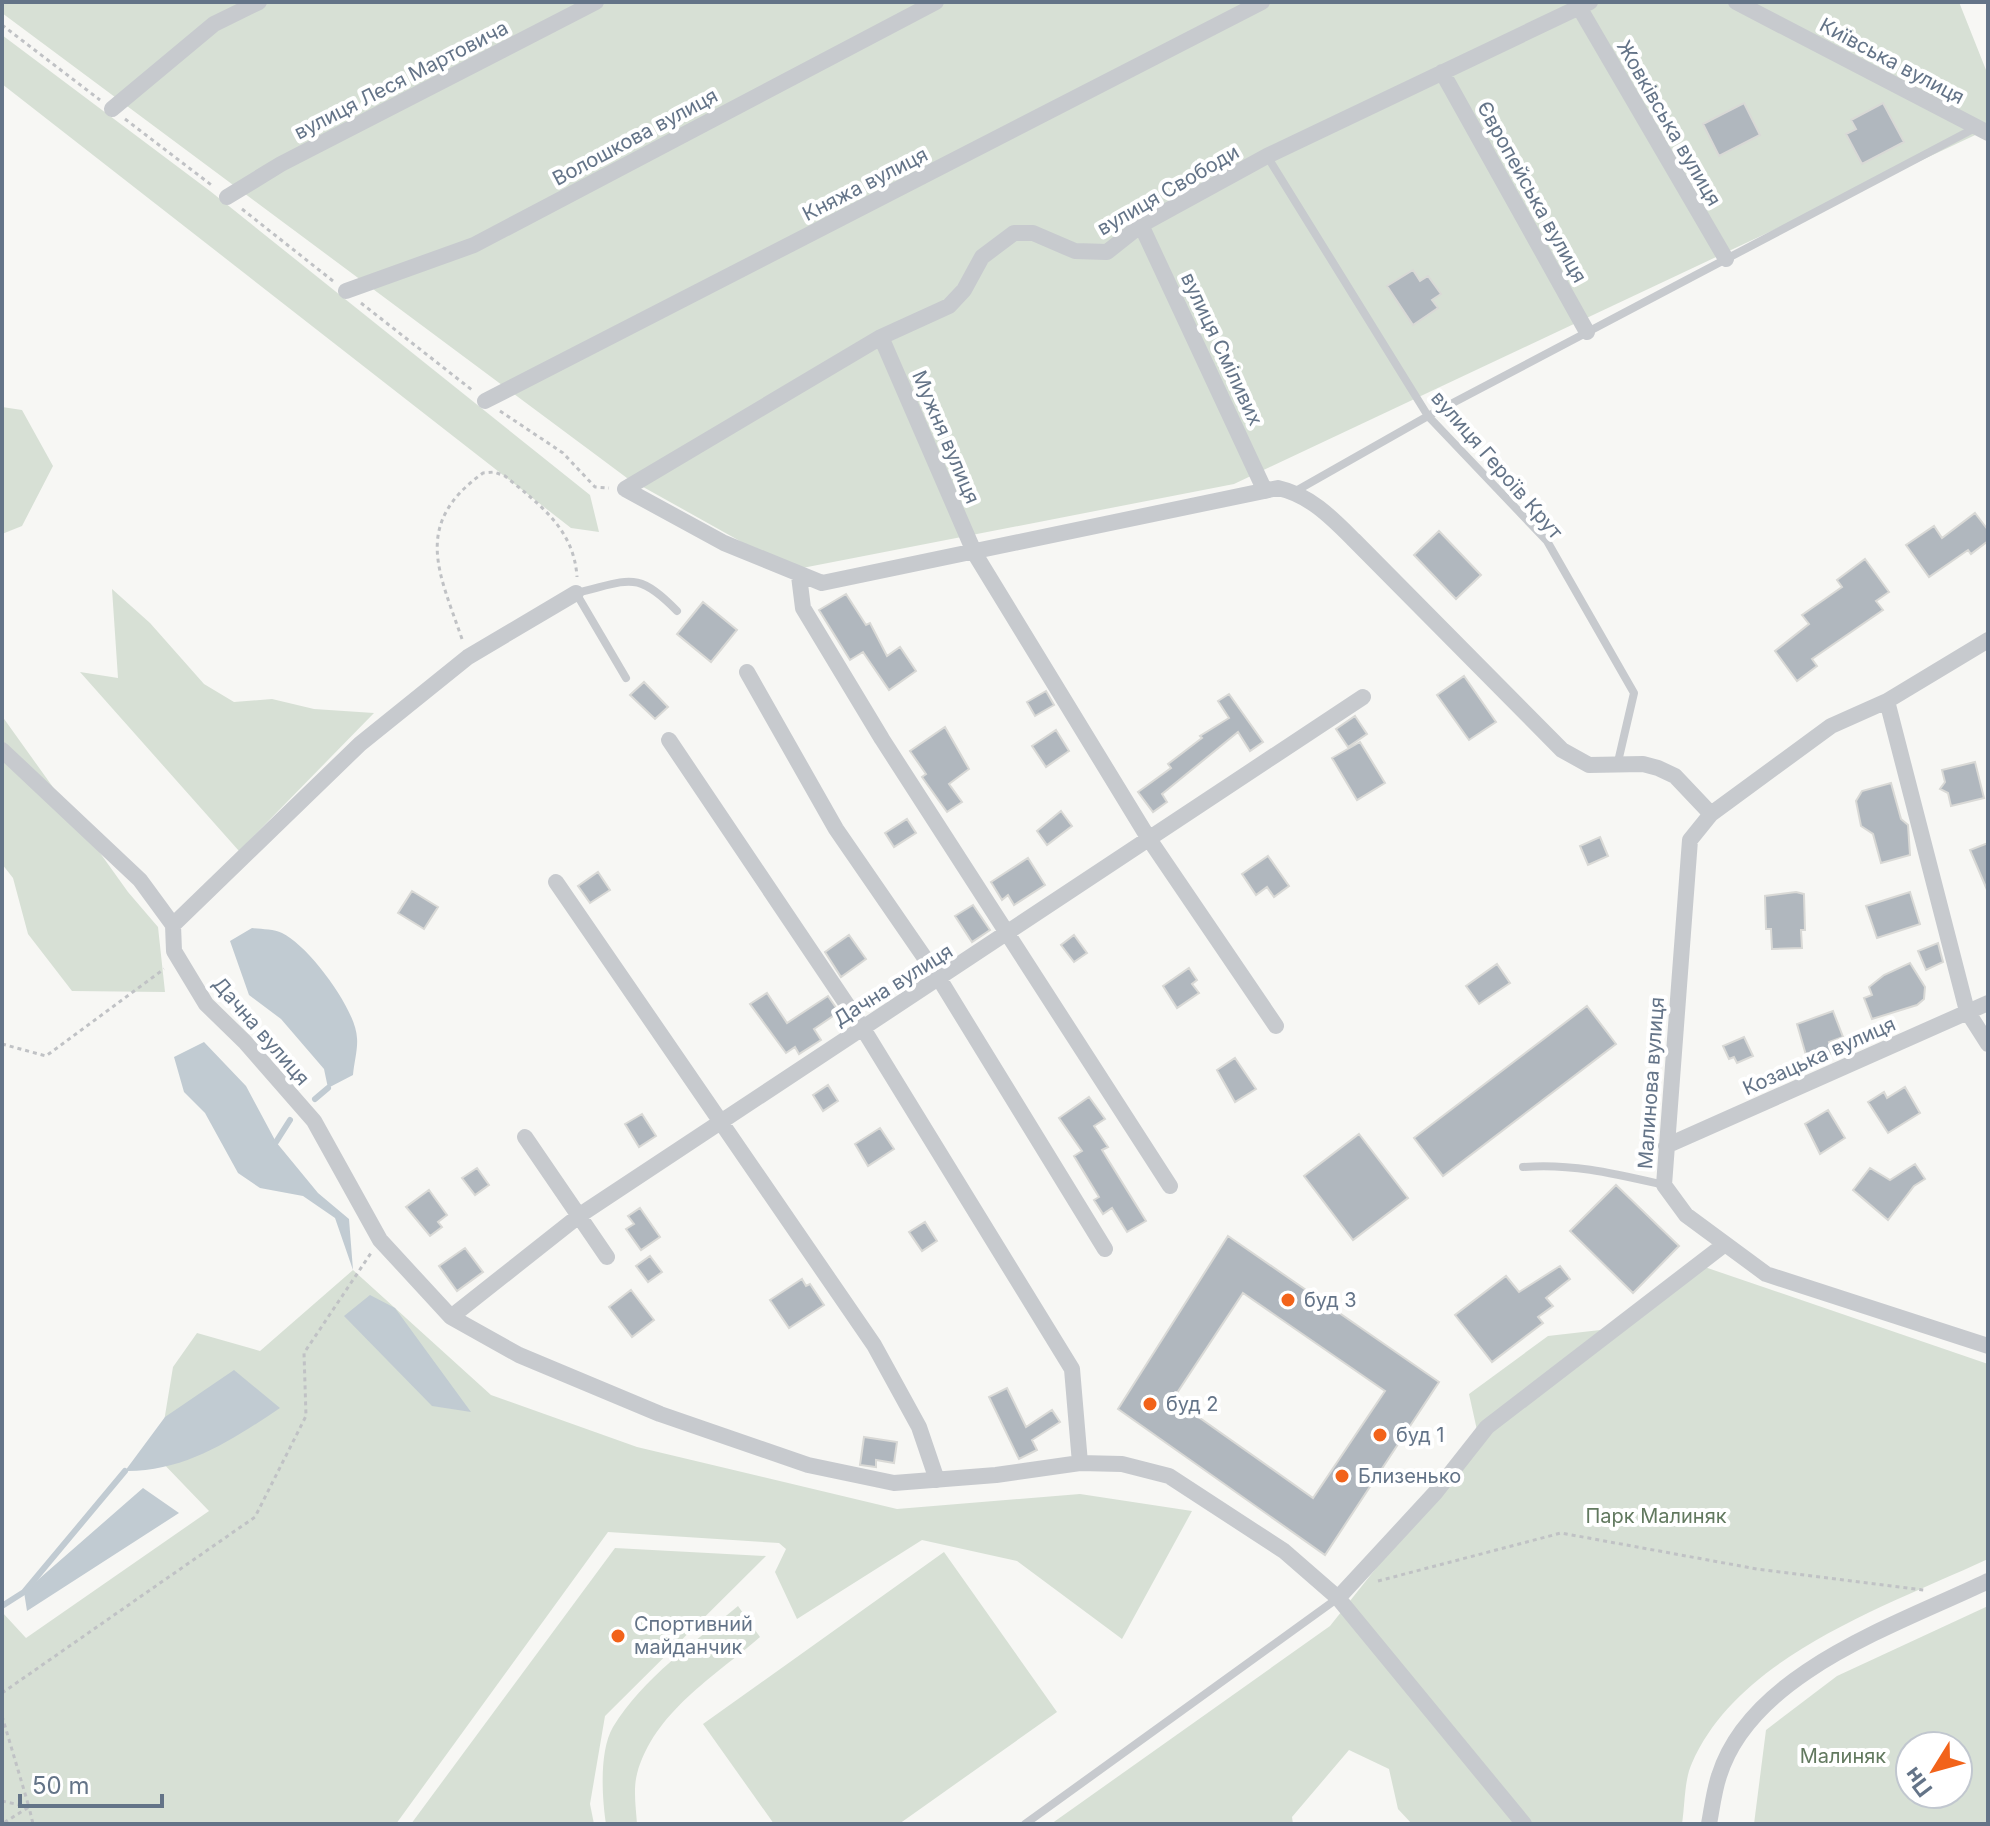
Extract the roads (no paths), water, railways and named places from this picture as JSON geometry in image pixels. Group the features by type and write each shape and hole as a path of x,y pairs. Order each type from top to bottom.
{"street":[{"path":"112,109 214,24 259,2"},
{"name":"вулиця Леся Мартовича","path":"227,197 281,164 596,2"},
{"name":"Волошкова вулиця","path":"346,291 474,245 936,2"},
{"name":"Княжа вулиця","path":"485,401 1262,2"},
{"name":"Київська вулиця","path":"1736,2 1982,131"},
{"name":"вулиця Свободи","path":"799,576 724,543 625,489 881,337 949,306 964,290 982,257 1014,233 1033,233 1075,251 1107,252 1141,225 1267,156 1584,4"},
{"name":"Жовківська вулиця","path":"1584,4 1726,259"},
{"name":"Європейська вулиця","path":"1442,72 1587,332"},
{"name":"вулиця Сміливих","path":"1141,225 1265,491"},
{"name":"Мужня вулиця","path":"881,337 975,554 1149,839 1276,1026"},
{"path":"1170,1186 882,739 803,608 799,576 822,583 846,581 1278,488 1294,492 1326,512 1562,750 1589,765 1643,764 1675,776 1711,814 1831,726 1887,701 1988,640"},
{"path":"173,925 360,744 468,657 576,593"},
{"path":"747,672 836,829 940,980 1105,1249"},
{"name":"Дачна вулиця","path":"451,1317 580,1215 862,1027 940,980 1363,697"},
{"path":"1887,701 1967,1011 1988,1044"},
{"path":"669,740 862,1027 1072,1369 1080,1463"},
{"name":"Дачна вулиця","path":"2,750 140,880 173,925 174,951 206,1004 245,1042 314,1121 380,1240 451,1317 519,1355 660,1414 808,1465 894,1483 1080,1463 1122,1464 1169,1476 1284,1551 1338,1598 1524,1824"},
{"name":"Малинова вулиця","path":"1711,814 1690,840 1664,1185 1686,1215 1766,1274 1988,1346"},
{"path":"556,882 719,1124 874,1345 919,1427 937,1480"},
{"name":"Козацька вулиця","path":"1666,1146 1988,1003"},
{"path":"525,1137 607,1257"},
{"path":"1338,1598 1435,1493 1487,1427 1725,1244"},
{"path":"1709,1824 1719,1774 1737,1741 1759,1710 1796,1677 1988,1581"}],"lane":[{"path":"1294,492 1428,416 1726,259 1982,131"},
{"name":"вулиця Героїв Крут","path":"1267,156 1428,416 1547,541 1634,693 1617,766"},
{"path":"626,678 576,593 637,580 655,588 677,611"},
{"path":"1523,1167 1554,1165 1589,1168 1664,1185"},
{"path":"1025,1824 1338,1598"}],"waterway":[{"path":"315,1099 328,1088"},
{"path":"276,1142 290,1120"},
{"path":"2,1606 24,1592 125,1471"}],"place":[{"name":"буд 3","path":"1288,1300"},
{"name":"буд 2","path":"1150,1404"},
{"name":"буд 1","path":"1380,1435"},
{"name":"Близенько","path":"1342,1476"},
{"name":"Спортивний майданчик","path":"618,1636"}],"park label":[{"name":"Парк Малиняк","path":"1656,1516"},
{"name":"Малиняк","path":"1843,1756"}]}
